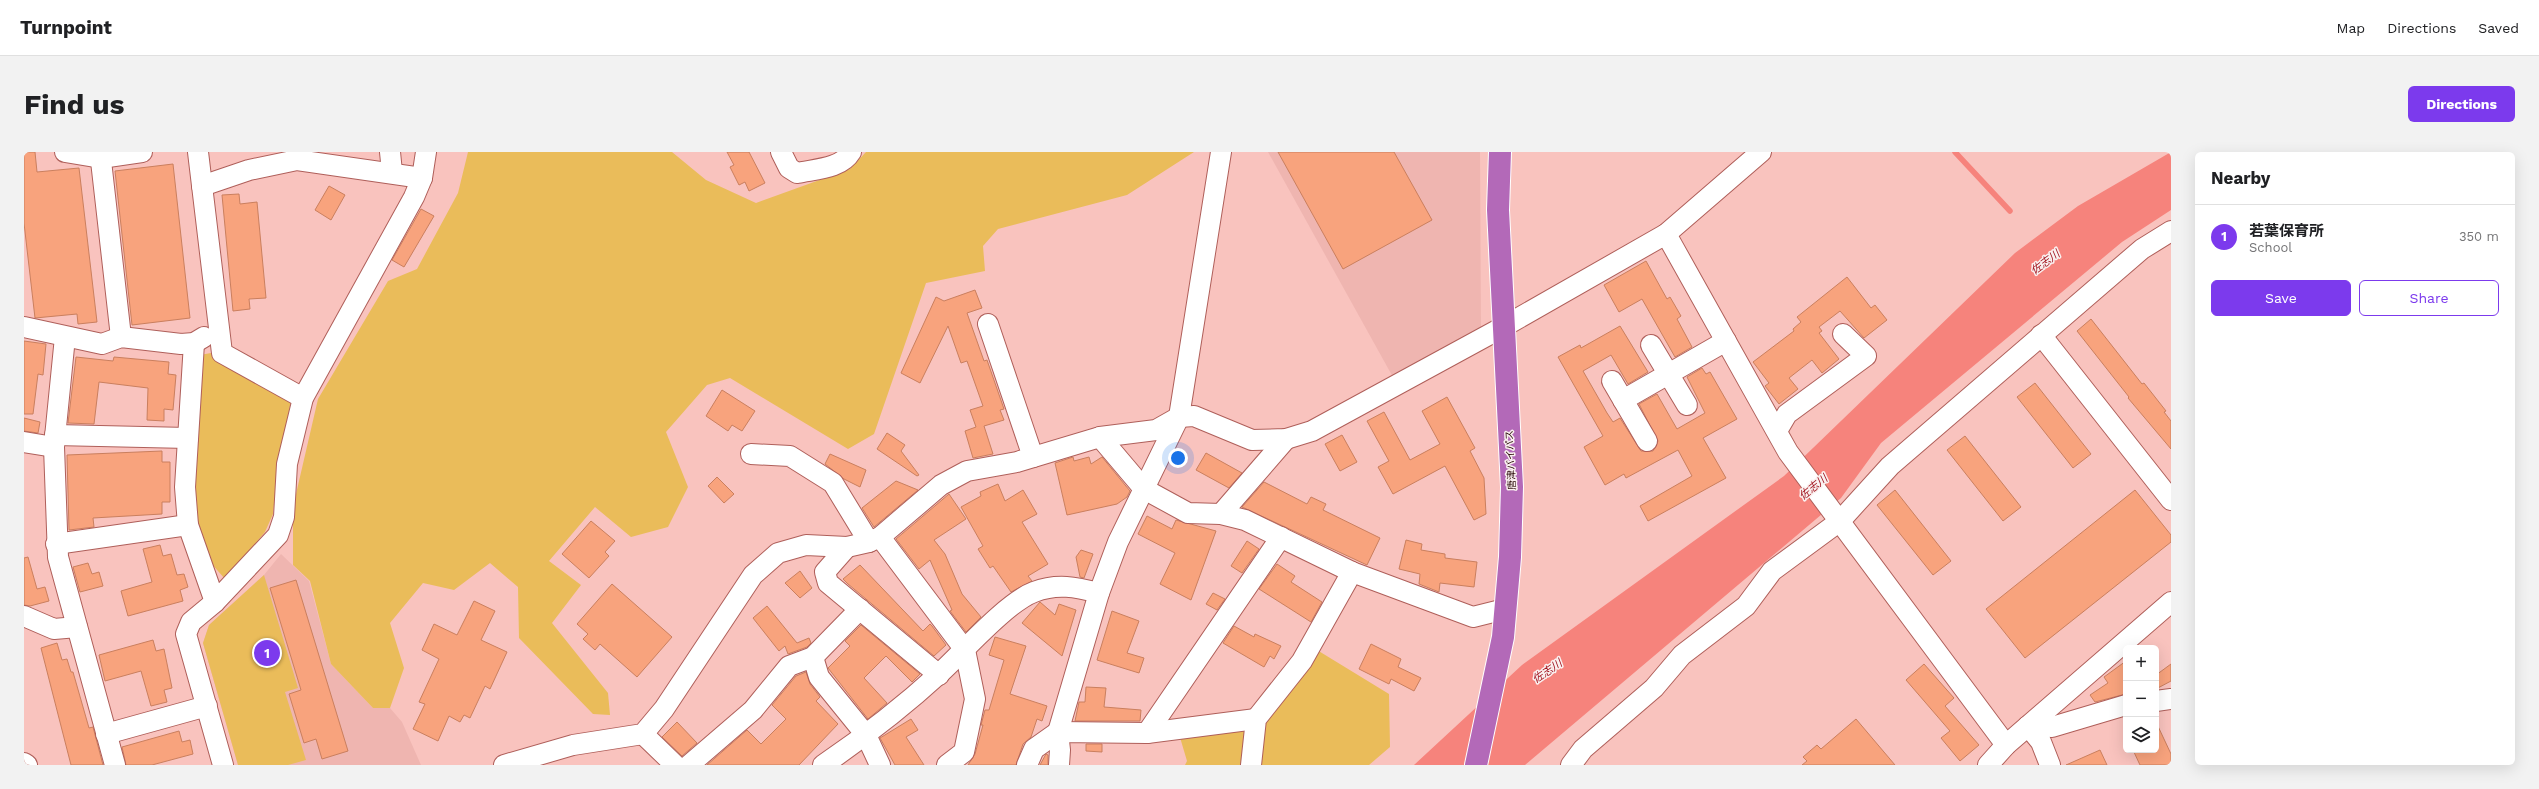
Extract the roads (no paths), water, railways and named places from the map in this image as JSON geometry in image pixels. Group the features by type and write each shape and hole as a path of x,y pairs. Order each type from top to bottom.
{"highway":[{"name":"唐津バイパス","path":"1476,765 1503,637 1510,557 1512,487 1498,210 1500,152"}],"street":[{"path":"65,152 101,155 142,152"},
{"path":"198,152 222,353 302,398"},
{"path":"390,152 392,172"},
{"path":"223,765 186,634 191,622 215,602 278,535 284,517 287,464 302,398 410,204 422,178 426,152"},
{"path":"781,152 789,168 797,173 831,166 847,159 851,152"},
{"path":"1059,765 1060,750 1058,732 1099,593 1118,542 1179,417 1221,152"},
{"path":"504,765 573,745 643,734 664,709 753,575 778,553 806,545 848,547 875,540 942,485 967,471 1033,458 1100,437 1156,430 1179,417 1194,416 1252,440 1286,439 1312,431 1503,327 1666,234 1761,152"},
{"path":"101,155 121,337"},
{"path":"202,186 297,156 422,178"},
{"path":"1571,765 1583,749 1654,688 1682,654 1746,606 1772,571 1840,521 1890,466 2142,249 2171,232"},
{"path":"1666,234 1788,452 2006,745"},
{"path":"988,324 1033,458"},
{"path":"24,327 102,344 121,337 181,344 194,343 218,328"},
{"path":"1777,431 1787,414 1866,356 1843,334"},
{"path":"2041,335 2171,500"},
{"path":"65,337 55,441 56,544 58,557 115,765"},
{"path":"1623,400 1726,341"},
{"path":"194,343 185,487 188,525 215,602"},
{"path":"1652,345 1687,405"},
{"path":"1612,381 1647,441"},
{"path":"1100,437 1144,489 1188,513 1221,514 1245,520 1352,572 1473,617 1506,609"},
{"path":"24,442 188,438"},
{"path":"1221,514 1286,439"},
{"path":"751,454 790,456 833,483 875,540 965,650 975,699 964,752 947,765"},
{"path":"56,544 188,525"},
{"path":"1147,733 1281,537"},
{"path":"848,547 825,572 828,583 938,675"},
{"path":"1252,765 1256,719 1302,661 1352,572"},
{"path":"823,765 866,735 938,675 1013,605 1033,592 1052,586 1069,585 1099,593"},
{"path":"1988,765 2006,745 2171,602"},
{"path":"689,765 754,710 789,666 813,657 860,609"},
{"path":"24,616 54,629 77,627"},
{"path":"813,657 819,677 866,735 880,765"},
{"path":"2159,701 2171,699"},
{"path":"106,734 206,706"},
{"path":"2028,726 2052,728 2123,706"},
{"path":"1027,765 1034,749 1058,732 1147,733 1256,719"},
{"path":"2028,726 2041,742 2050,765"},
{"path":"643,734 675,765"}],"water":[{"name":"佐志川","path":"2171,152 2171,210 2122,242 1881,443 1841,498 1525,765 1414,765 1522,665 1784,476 2015,253 2078,206"}],"waterway":[{"path":"1955,152 2010,211"}],"place":[{"name":"若葉保育所","path":"267,653"}]}
